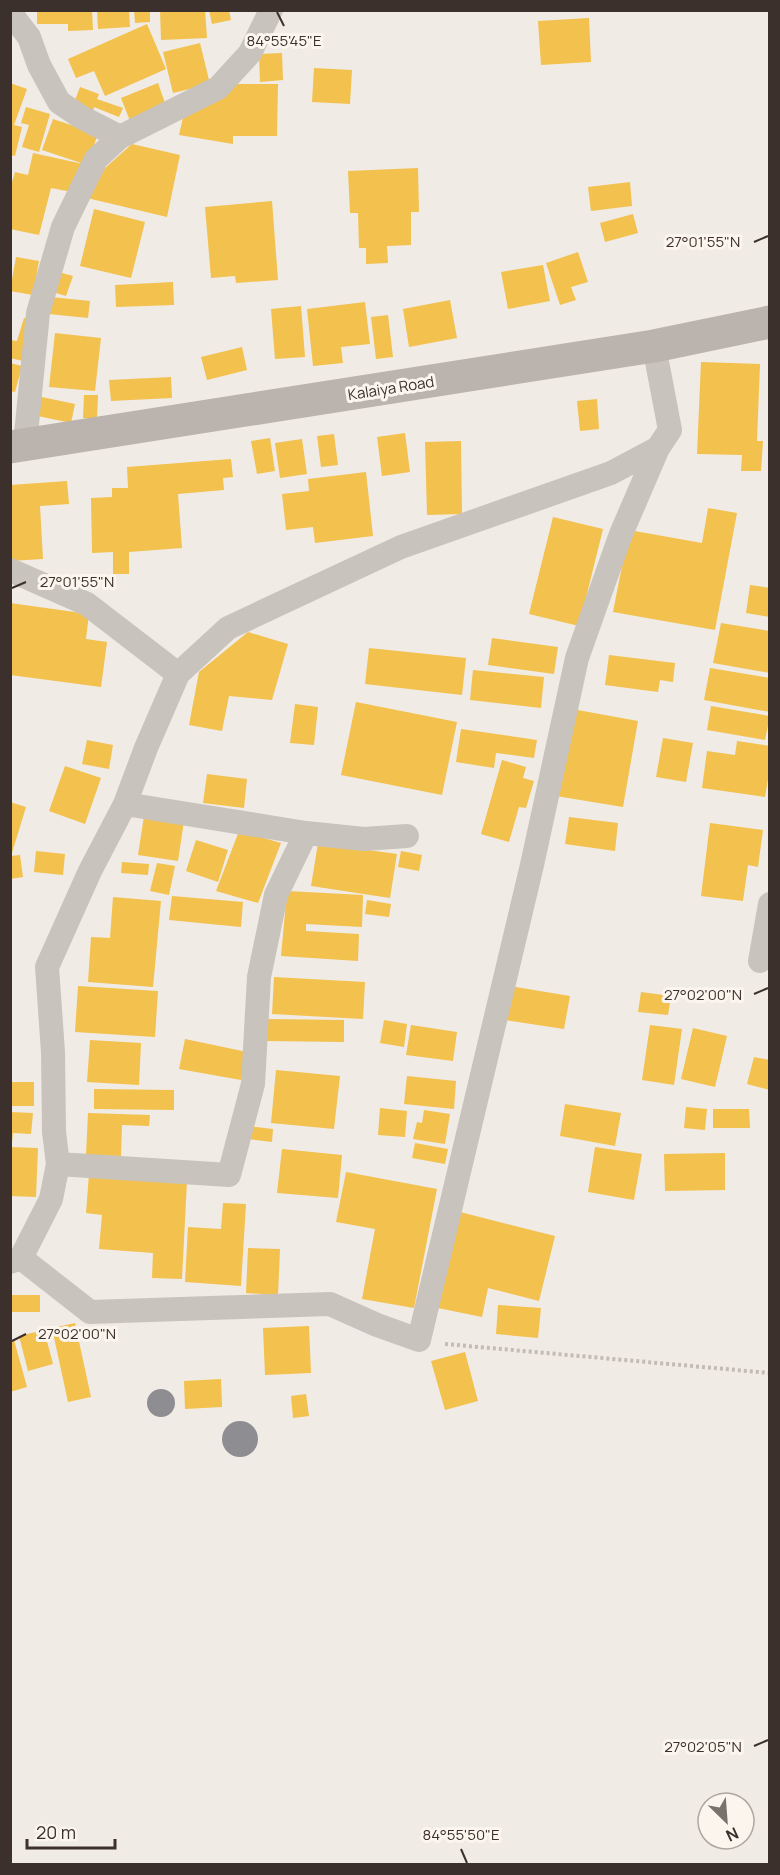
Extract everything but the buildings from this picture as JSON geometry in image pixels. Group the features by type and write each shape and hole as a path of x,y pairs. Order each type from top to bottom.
{"main road":[{"name":"Kalaiya Road","path":"18,445 654,346 770,322"}],"street":[{"path":"18,445 38,313 63,227 96,159 120,137 218,88 250,53 271,10"},
{"path":"12,14 29,37 39,65 59,102 81,117 120,137"},
{"path":"654,346 669,430 658,448 621,534 577,658 532,865 420,1340 377,1325 330,1304 90,1312 16,1260 51,1199 58,1164 54,1132 53,1052 47,967 90,871 125,804 178,674 228,628 239,622 401,547 611,473 658,448"},
{"path":"10,570 87,604 178,674"},
{"path":"125,804 306,834 364,839 407,836"},
{"path":"58,1164 229,1175 254,1084 260,977 276,895 306,834"},
{"path":"760,961 770,904"}],"path":[{"path":"420,1340 462,1346 770,1372"}]}
